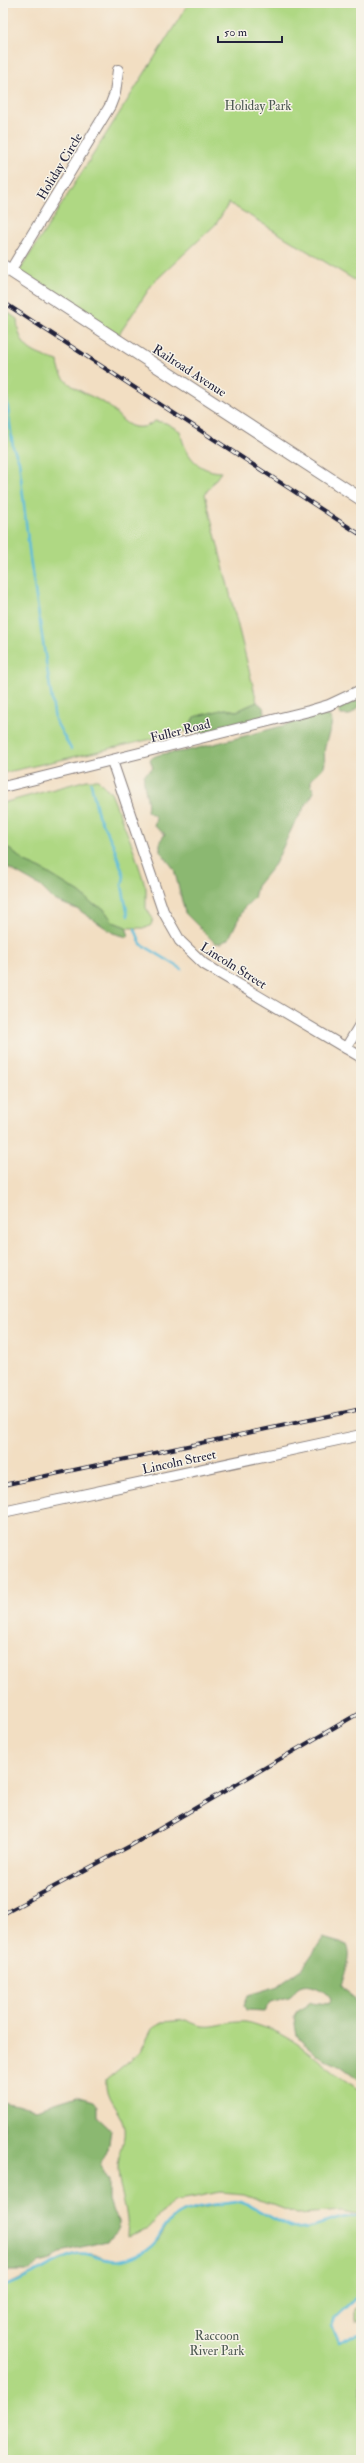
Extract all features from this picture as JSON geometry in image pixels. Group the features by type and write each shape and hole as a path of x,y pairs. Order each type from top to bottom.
{"main road":[{"name":"Railroad Avenue","path":"7,268 361,499"}],"street":[{"name":"Holiday Circle","path":"7,268 110,106 115,93 118,70"},
{"name":"Fuller Road","path":"3,787 309,711 328,705 361,690"},
{"name":"Lincoln Street","path":"112,761 163,911 174,932 190,952 216,972 361,1057"},
{"path":"346,1048 361,1023"},
{"name":"Lincoln Street","path":"3,1512 361,1435"}],"green space":[{"name":"Holiday Park","path":"189,3 361,3 361,284 229,203 216,224 153,283 116,339 17,275"},
{"path":"3,309 17,319 21,337 28,348 34,352 58,361 63,377 69,383 106,404 131,426 143,427 155,421 166,423 180,431 185,447 198,465 212,471 221,472 205,494 257,702 237,711 225,709 194,717 187,731 3,773"},
{"path":"361,700 361,705 350,715 341,715 339,713 339,705"},
{"path":"257,702 263,707 265,713 259,720 204,733 187,731 194,717 225,709 237,711"},
{"path":"323,715 329,716 332,721 325,746 325,764 322,769 311,779 311,785 314,792 293,826 275,864 257,886 254,898 244,908 229,938 222,943 215,943 185,913 174,869 160,851 160,841 165,834 154,826 156,817 147,811 148,802 144,784 144,775 153,768 150,760 161,754 186,751"},
{"path":"87,780 98,780 111,793 132,845 146,888 146,908 153,919 151,925 146,928 128,928 113,922 103,908 92,904 80,893 41,869 25,862 3,844 3,803"},
{"path":"3,844 25,862 41,869 80,893 92,904 103,908 113,922 126,927 129,936 127,937 113,933 79,910 54,900 40,886 3,865"},
{"path":"323,1938 347,1945 349,1950 348,1965 341,1984 361,2008 361,2081 342,2067 320,2057 300,2040 297,2035 294,2017 297,2012 311,2002 328,2004 331,2000 329,1996 321,1990 312,1986 302,1986 289,1997 270,2002 264,2012 246,2011 244,2006 248,1995 278,1986 302,1969"},
{"path":"186,2020 202,2026 246,2022 282,2034 305,2049 349,2083 361,2090 361,2215 343,2211 297,2214 244,2194 221,2192 173,2201 149,2228 127,2236 128,2227 126,2211 118,2170 124,2130 121,2118 107,2093 106,2080 141,2051 152,2029 162,2022"},
{"path":"77,2096 94,2101 98,2106 98,2118 111,2130 109,2143 100,2165 109,2181 109,2200 113,2212 119,2222 119,2228 107,2241 60,2252 51,2260 39,2263 30,2271 3,2271 3,2102 37,2109"},
{"name":"Raccoon River Park","path":"241,2201 294,2228 311,2227 344,2217 361,2217 361,2293 335,2316 332,2325 339,2343 355,2335 361,2334 361,2460 3,2460 3,2287 73,2254 93,2254 110,2260 123,2260 141,2253 158,2241 169,2222 183,2211"},
{"path":"361,2306 361,2321 355,2321 355,2309"}],"waterway":[{"path":"3,372 13,447 19,461 30,558 55,720 71,749"},
{"path":"91,783 98,815 113,844 124,876 122,886 128,916"},
{"path":"135,929 141,944 182,969"},
{"path":"3,2287 21,2280 54,2262 72,2255 87,2254 114,2260 132,2257 151,2246 166,2225 177,2215 203,2206 241,2201 294,2228 311,2227 344,2217 361,2217"},
{"path":"361,2293 335,2317 332,2325 339,2343 355,2335 361,2334"}],"railway":[{"path":"3,302 361,535"},
{"path":"3,1485 361,1409"},
{"path":"3,1914 130,1846 361,1712"}]}
